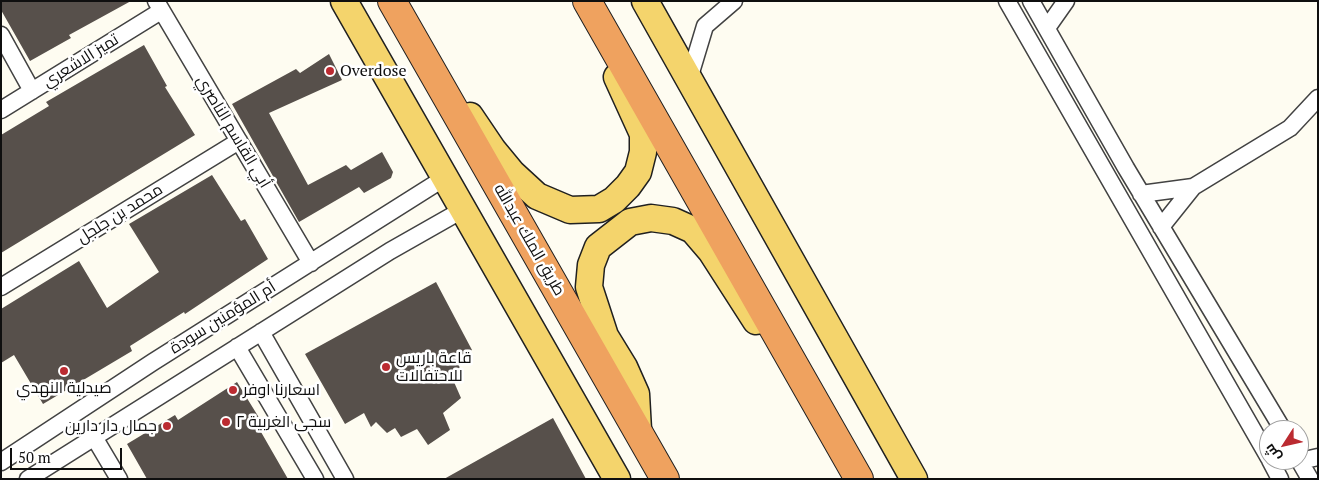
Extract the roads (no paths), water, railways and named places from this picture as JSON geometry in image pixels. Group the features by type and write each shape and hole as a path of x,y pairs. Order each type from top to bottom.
{"highway":[{"name":"طريق الملك عبدالله","path":"392,1 638,430 664,479"},
{"path":"587,3 859,479"}],"main road":[{"path":"344,1 618,479"},
{"path":"645,1 914,479"},
{"path":"444,92 472,118 512,173 536,196 570,210 599,209 614,200 638,172 643,152 643,134 631,105 597,45 589,26 587,3"},
{"path":"638,430 636,394 624,367 606,336 589,287 591,265 598,247 630,222 651,218 673,220 693,230 711,252 760,328 790,358"},
{"path":"894,444 899,479"}],"street":[{"path":"689,79 705,26 734,1"},
{"path":"1007,1 1259,444"},
{"path":"1031,1 1141,194 1276,420"},
{"path":"1047,28 1066,1"},
{"name":"تميز الاشعري","path":"1,110 159,6"},
{"name":"أبي القاسم الناصري","path":"159,6 311,262"},
{"path":"1,35 32,91"},
{"path":"1161,227 1193,187 1290,128 1318,98"},
{"name":"محمد بن جلجل","path":"1,288 238,141"},
{"name":"أم المؤمنين سودة","path":"1,462 446,177"},
{"path":"1141,194 1193,187"},
{"name":"أم المؤمنين سودة","path":"28,479 390,251 464,209"},
{"path":"261,332 345,479"},
{"path":"236,347 315,479"},
{"path":"94,437 118,479"}],"place":[{"name":"Overdose","path":"330,71"},
{"name":"قاعة باريس للاحتفالات","path":"386,367"},
{"name":"صيدلية النهدي","path":"64,371"},
{"name":"اسعارنا اوفر","path":"233,390"},
{"name":"سجى الغربية ٢","path":"226,422"},
{"name":"جمال دار دارين","path":"167,426"}]}
